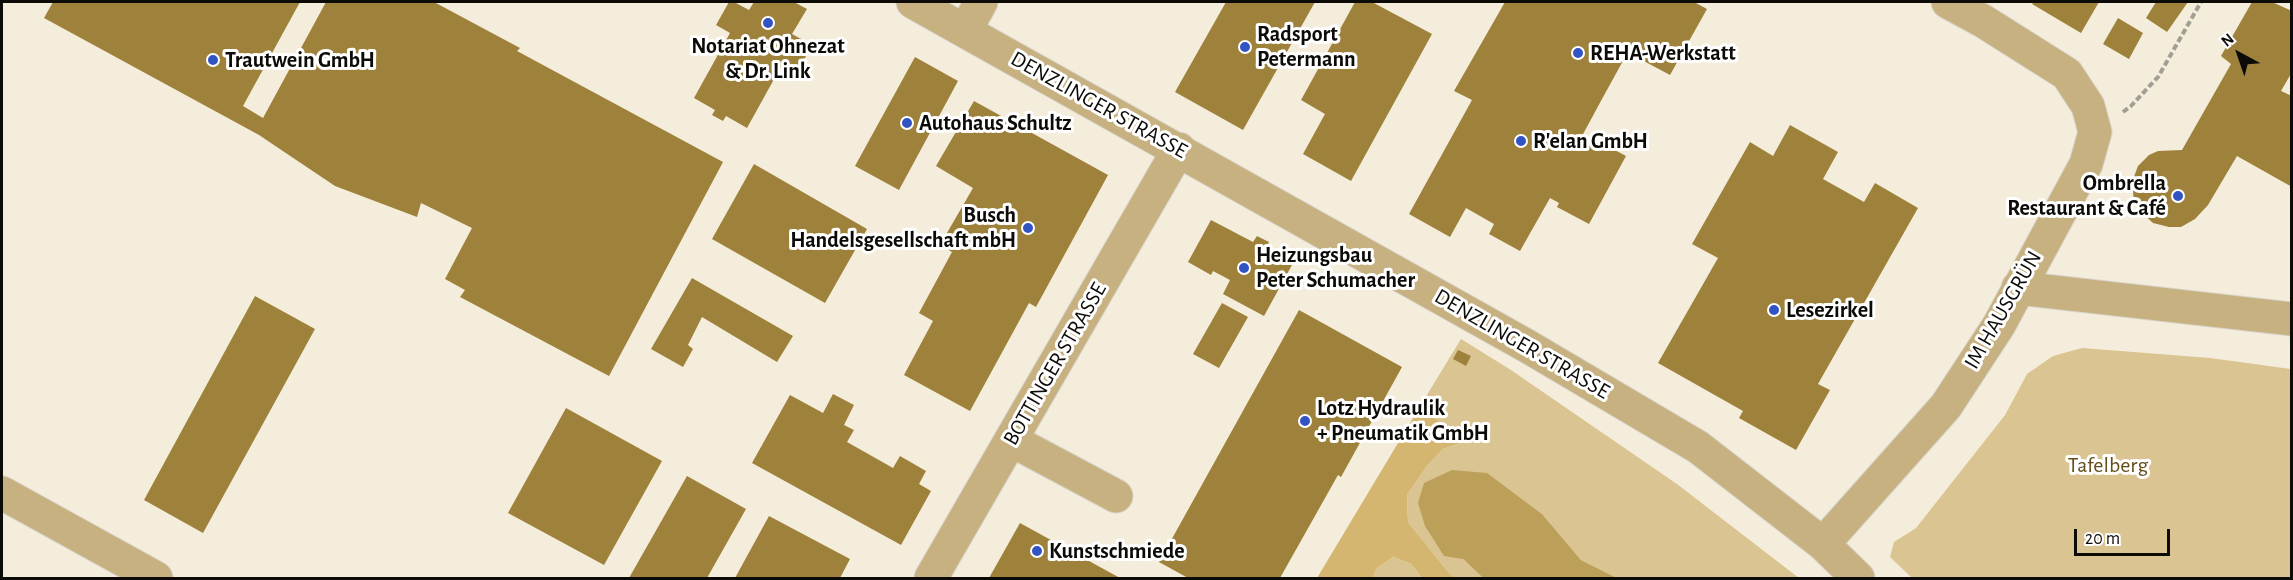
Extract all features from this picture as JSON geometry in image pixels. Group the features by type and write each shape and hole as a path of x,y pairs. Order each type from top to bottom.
{"street":[{"name":"DENZLINGER STRASSE","path":"913,2 1527,346 1698,447 1823,544 1858,579"},
{"path":"965,31 981,2"},
{"path":"1948,2 1983,21 2067,74 2088,106 2095,132"},
{"name":"IM HAUSGRÜN","path":"1823,544 1946,406 1999,325 2086,164 2095,132"},
{"name":"BOTTINGER STRASSE","path":"931,579 1179,149"},
{"path":"2018,288 2292,319"},
{"path":"1011,440 1116,496"},
{"path":"2,493 156,579"}],"path":[{"path":"2095,132 2131,106 2158,77 2201,2"}],"shaded area":[{"path":"2,2 2291,2 2291,369 2274,367 2027,374 2005,415 1936,503 1916,528 1894,542 1891,557 1912,578 1799,578 1677,484 1511,370 1461,340 1317,578 2,578"},
{"path":"1419,408 1469,440 1443,449 1427,466 1407,495 1408,522 1450,574 1456,578 1422,578 1411,564 1393,557 1376,569 1373,578 1317,578"},
{"path":"1452,470 1487,473 1543,515 1581,560 1617,578 1483,578 1463,559 1444,556 1425,526 1418,503 1424,483"}],"green space":[{"path":"1461,339 1511,370 1677,484 1799,578 1617,578 1581,560 1543,515 1463,559 1483,578 1456,578 1450,574 1408,522 1407,495 1427,466 1443,449 1469,440 1419,408"},
{"name":"Tafelberg","path":"2082,348 2210,358 2291,369 2291,578 1912,578 1890,557 1894,542 1916,528 2005,415 2027,374 2053,356"},
{"path":"1393,557 1411,564 1422,578 1373,578 1376,569"}],"building":[{"path":"53,2 300,2 243,106 263,118 326,2 434,2 520,48 517,51 723,162 609,376 460,297 465,290 445,279 472,228 421,203 417,217 335,186 259,135 44,18"},
{"path":"729,2 734,2 749,10 754,2 794,2 807,9 792,34 812,45 798,71 783,63 747,128 726,116 723,121 712,115 715,110 694,98 730,33 716,25"},
{"name":"Radsport Petermann","path":"1226,2 1315,2 1243,130 1175,92"},
{"path":"1355,2 1372,2 1432,34 1351,181 1303,154 1325,114 1301,100"},
{"name":"R'elan GmbH","path":"1505,2 1694,2 1707,9 1670,75 1640,59 1641,57 1629,50 1602,99 1582,136 1594,142 1596,140 1626,156 1589,224 1557,207 1559,203 1550,198 1520,251 1489,234 1494,224 1466,208 1450,237 1409,214 1472,100 1454,91"},
{"path":"2034,2 2099,2 2081,33 2032,4"},
{"path":"2156,2 2188,2 2167,32 2146,18"},
{"path":"2252,2 2272,2 2292,11 2292,72 2281,91 2292,96 2292,187 2237,156 2208,205 2195,219 2181,227 2153,223 2138,209 2134,201 2132,182 2138,166 2149,155 2158,151 2182,150 2231,64 2221,56"},
{"path":"2118,18 2143,33 2129,59 2103,44"},
{"name":"Autohaus Schultz","path":"915,57 958,81 899,190 855,166"},
{"path":"974,101 1108,175 1036,307 1029,303 970,411 904,375 933,321 919,313 952,252 940,245 973,188 936,166"},
{"name":"Lesezirkel","path":"1790,125 1838,152 1823,179 1864,202 1875,183 1918,208 1818,384 1830,390 1796,450 1739,418 1743,411 1658,363 1718,258 1692,244 1750,142 1773,156"},
{"path":"754,164 867,229 825,303 712,239"},
{"name":"Heizungsbau Peter Schumacher","path":"1211,220 1253,242 1257,236 1269,242 1265,250 1292,265 1264,316 1223,294 1230,280 1213,271 1211,275 1188,262"},
{"path":"692,278 793,336 777,362 702,317 688,345 693,349 683,367 651,349"},
{"path":"255,296 315,329 203,533 144,500"},
{"path":"1222,303 1248,317 1219,368 1193,354"},
{"name":"Lotz Hydraulik + Pneumatik GmbH","path":"1299,310 1402,367 1341,477 1338,475 1280,578 1188,578 1159,562"},
{"path":"1458,350 1471,356 1466,366 1453,359"},
{"path":"833,394 854,405 844,425 854,430 847,442 893,468 900,456 926,471 919,484 931,491 901,545 752,463 790,395 823,413"},
{"path":"566,408 662,461 604,565 508,513"},
{"path":"687,476 746,509 707,578 629,578"},
{"path":"769,516 850,559 840,578 735,578"},
{"name":"Kunstschmiede","path":"1020,523 1120,578 989,578"}],"place":[{"name":"Notariat Ohnezat & Dr. Link","path":"768,23"},
{"name":"Radsport Petermann","path":"1245,47"},
{"name":"REHA-Werkstatt","path":"1578,53"},
{"name":"Trautwein GmbH","path":"213,60"},
{"name":"Autohaus Schultz","path":"907,123"},
{"name":"R'elan GmbH","path":"1521,141"},
{"name":"Ombrella Restaurant & Café","path":"2178,196"},
{"name":"Busch Handelsgesellschaft mbH","path":"1028,228"},
{"name":"Heizungsbau Peter Schumacher","path":"1244,268"},
{"name":"Lesezirkel","path":"1774,310"},
{"name":"Lotz Hydraulik + Pneumatik GmbH","path":"1305,421"},
{"name":"Kunstschmiede","path":"1037,551"}]}
